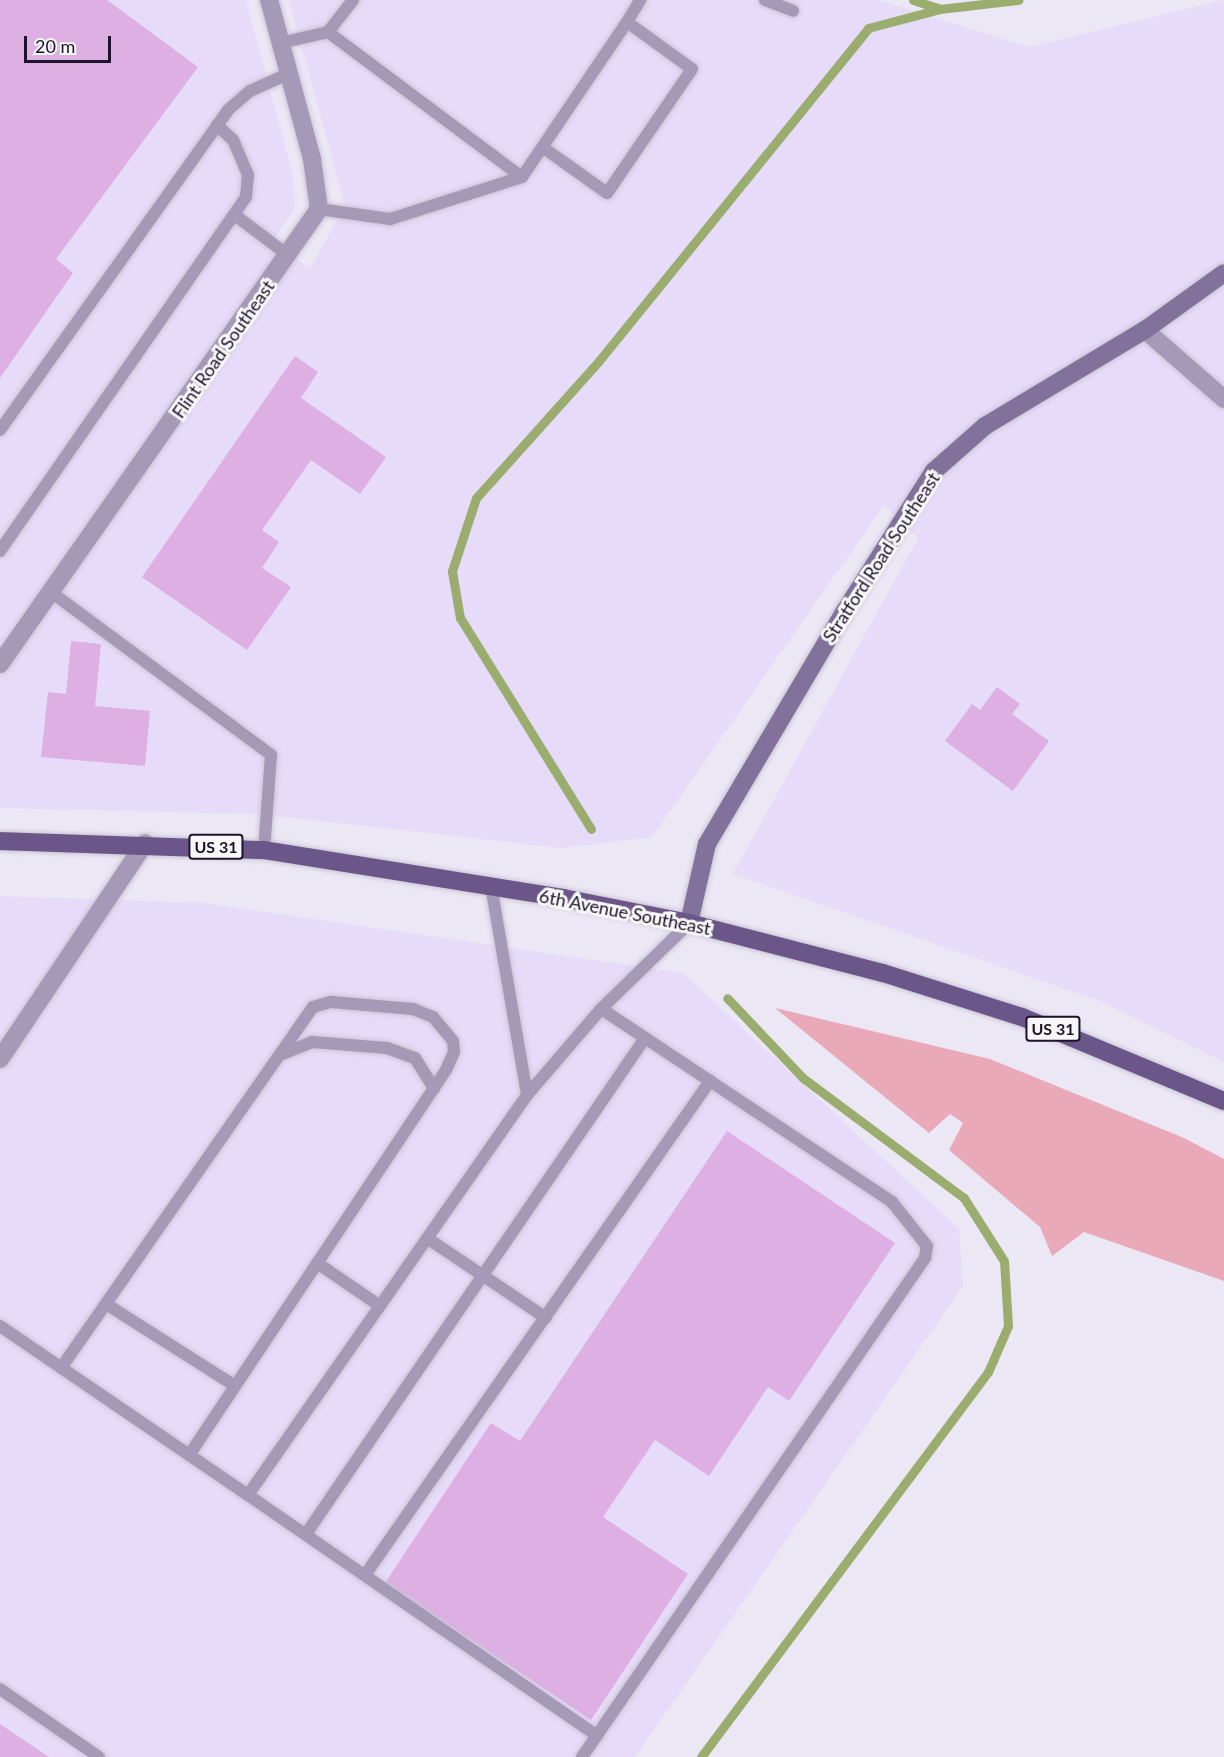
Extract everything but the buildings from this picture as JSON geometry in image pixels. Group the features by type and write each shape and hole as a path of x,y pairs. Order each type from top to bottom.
{"main road":[{"name":"6th Avenue Southeast","path":"0,841 145,843 264,850 491,886 689,923 884,973 1022,1017 1224,1101"}],"street":[{"path":"269,0 312,159 319,209"},
{"name":"Flint Road Southeast","path":"2,658 289,256 319,209"},
{"name":"Stratford Road Southeast","path":"689,923 707,844 845,611 934,471 985,426 1145,330 1224,273"},
{"path":"1145,330 1224,399"},
{"path":"0,1059 145,843"}],"lane":[{"path":"280,43 328,32 353,0"},
{"path":"319,209 390,219 522,177 544,148 640,0"},
{"path":"765,0 793,11"},
{"path":"544,148 607,193 692,69 627,21"},
{"path":"328,32 522,177"},
{"path":"0,430 217,125 250,91 288,74"},
{"path":"0,550 236,216 246,197 248,175 233,140 217,125"},
{"path":"236,216 289,256"},
{"path":"51,592 271,755 264,850"},
{"path":"491,886 527,1095"},
{"path":"248,1496 527,1095 601,1010 689,923"},
{"path":"61,1368 305,1017 320,1003 413,1009 433,1017 453,1041 454,1052 434,1088 189,1455"},
{"path":"582,1757 925,1258 923,1237 892,1202 601,1010"},
{"path":"306,1534 645,1038"},
{"path":"277,1057 312,1042 387,1047 415,1058 434,1088"},
{"path":"365,1575 710,1081"},
{"path":"428,1238 546,1318"},
{"path":"317,1263 380,1306"},
{"path":"106,1304 235,1386"},
{"path":"0,1326 597,1736"},
{"path":"0,1689 99,1757"}],"shaded area":[{"path":"0,0 246,0 293,176 295,208 273,241 310,269 345,206 289,0 878,0 1029,47 1224,0 1224,1062 1100,1001 733,874 918,538 884,505 652,837 561,848 258,814 0,808"},
{"path":"0,896 204,903 683,973 959,1229 963,1286 635,1757 0,1757"},
{"path":"775,1008 990,1059 1184,1138 1224,1159 1224,1281 1084,1232 1052,1256 1040,1227 949,1150 963,1123 950,1114 929,1133"}],"waterway":[{"path":"913,0 940,9"},
{"path":"591,829 460,618 452,571 476,498 598,362 868,28 940,9 1018,0"},
{"path":"701,1757 988,1372 1008,1326 1004,1261 964,1198 803,1078 727,998"}]}
